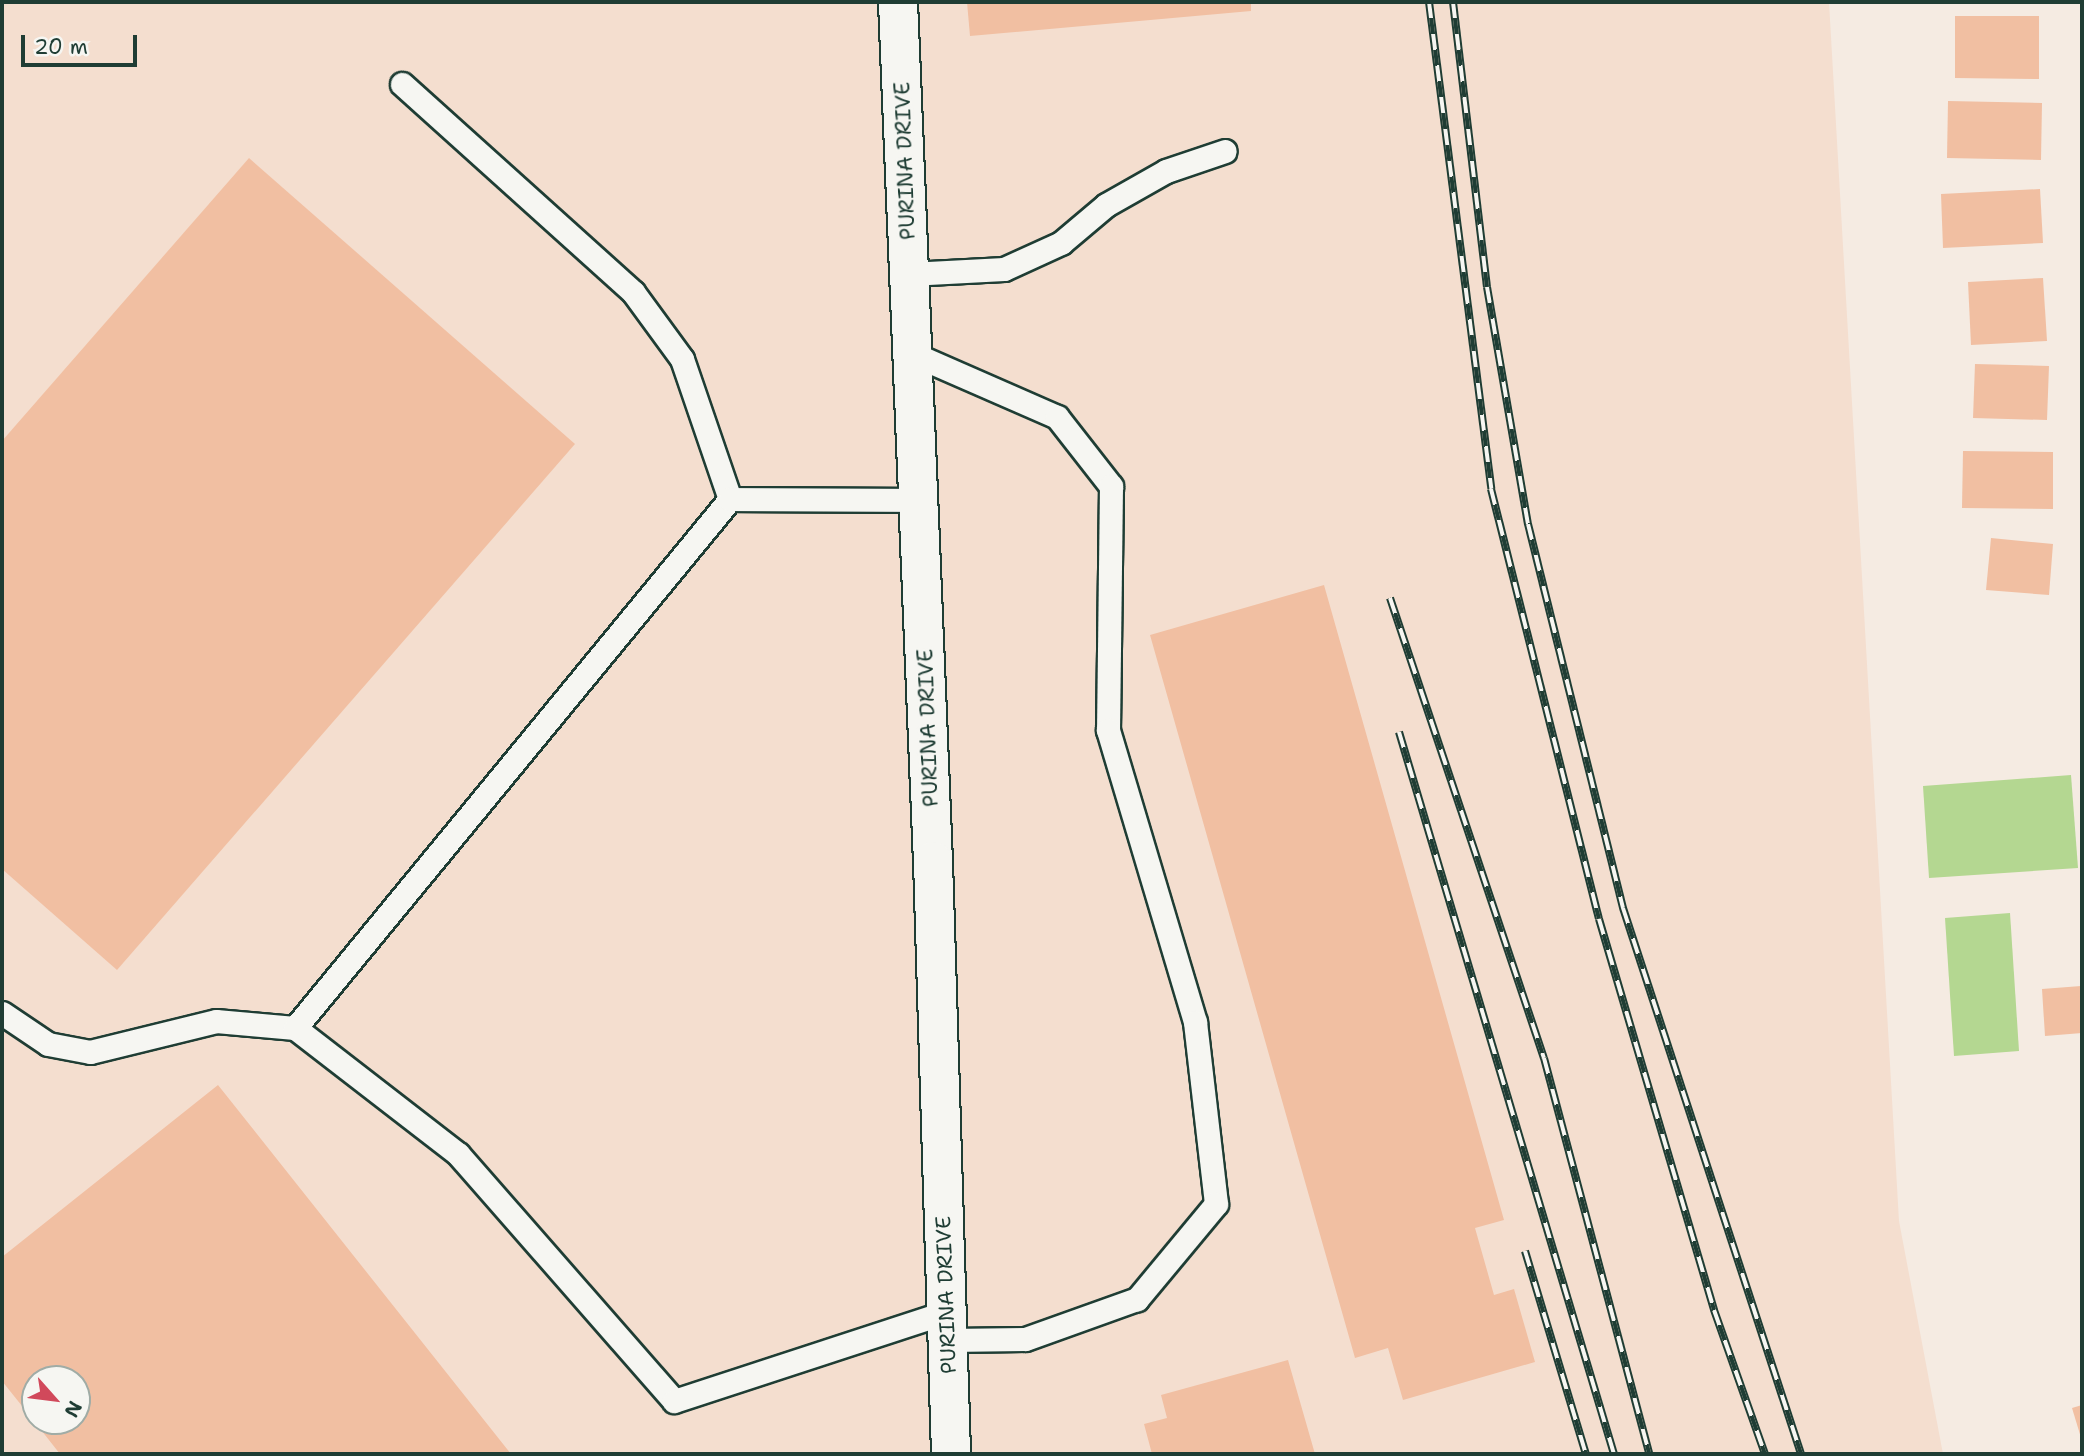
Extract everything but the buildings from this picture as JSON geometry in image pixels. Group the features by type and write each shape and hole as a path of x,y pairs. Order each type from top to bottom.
{"street":[{"name":"PURINA DRIVE","path":"898,2 913,354 951,1454"}],"lane":[{"path":"402,84 633,292 682,359 730,499"},
{"path":"909,274 1004,269 1061,243 1106,205 1166,171 1225,150"},
{"path":"2,1013 48,1044 90,1052 216,1021 295,1028 458,1154 674,1401 947,1326 1026,1339 1136,1299 1216,1204 1195,1023 1108,730 1111,486 1057,417 913,354"},
{"path":"730,499 918,500"},
{"path":"295,1028 730,499"}],"shaded area":[{"path":"2,2 1829,2 1899,1221 1943,1454 2,1454"}],"green space":[{"path":"2071,775 2078,868 1929,878 1923,786"},
{"path":"2010,913 2019,1051 1954,1056 1945,918"}],"railway":[{"path":"1429,2 1491,489 1599,919 1714,1310 1765,1454"},
{"path":"1453,2 1487,287 1528,524 1623,908 1801,1454"},
{"path":"1390,598 1544,1058 1649,1454"},
{"path":"1399,732 1614,1454"},
{"path":"1525,1251 1586,1454"}]}
